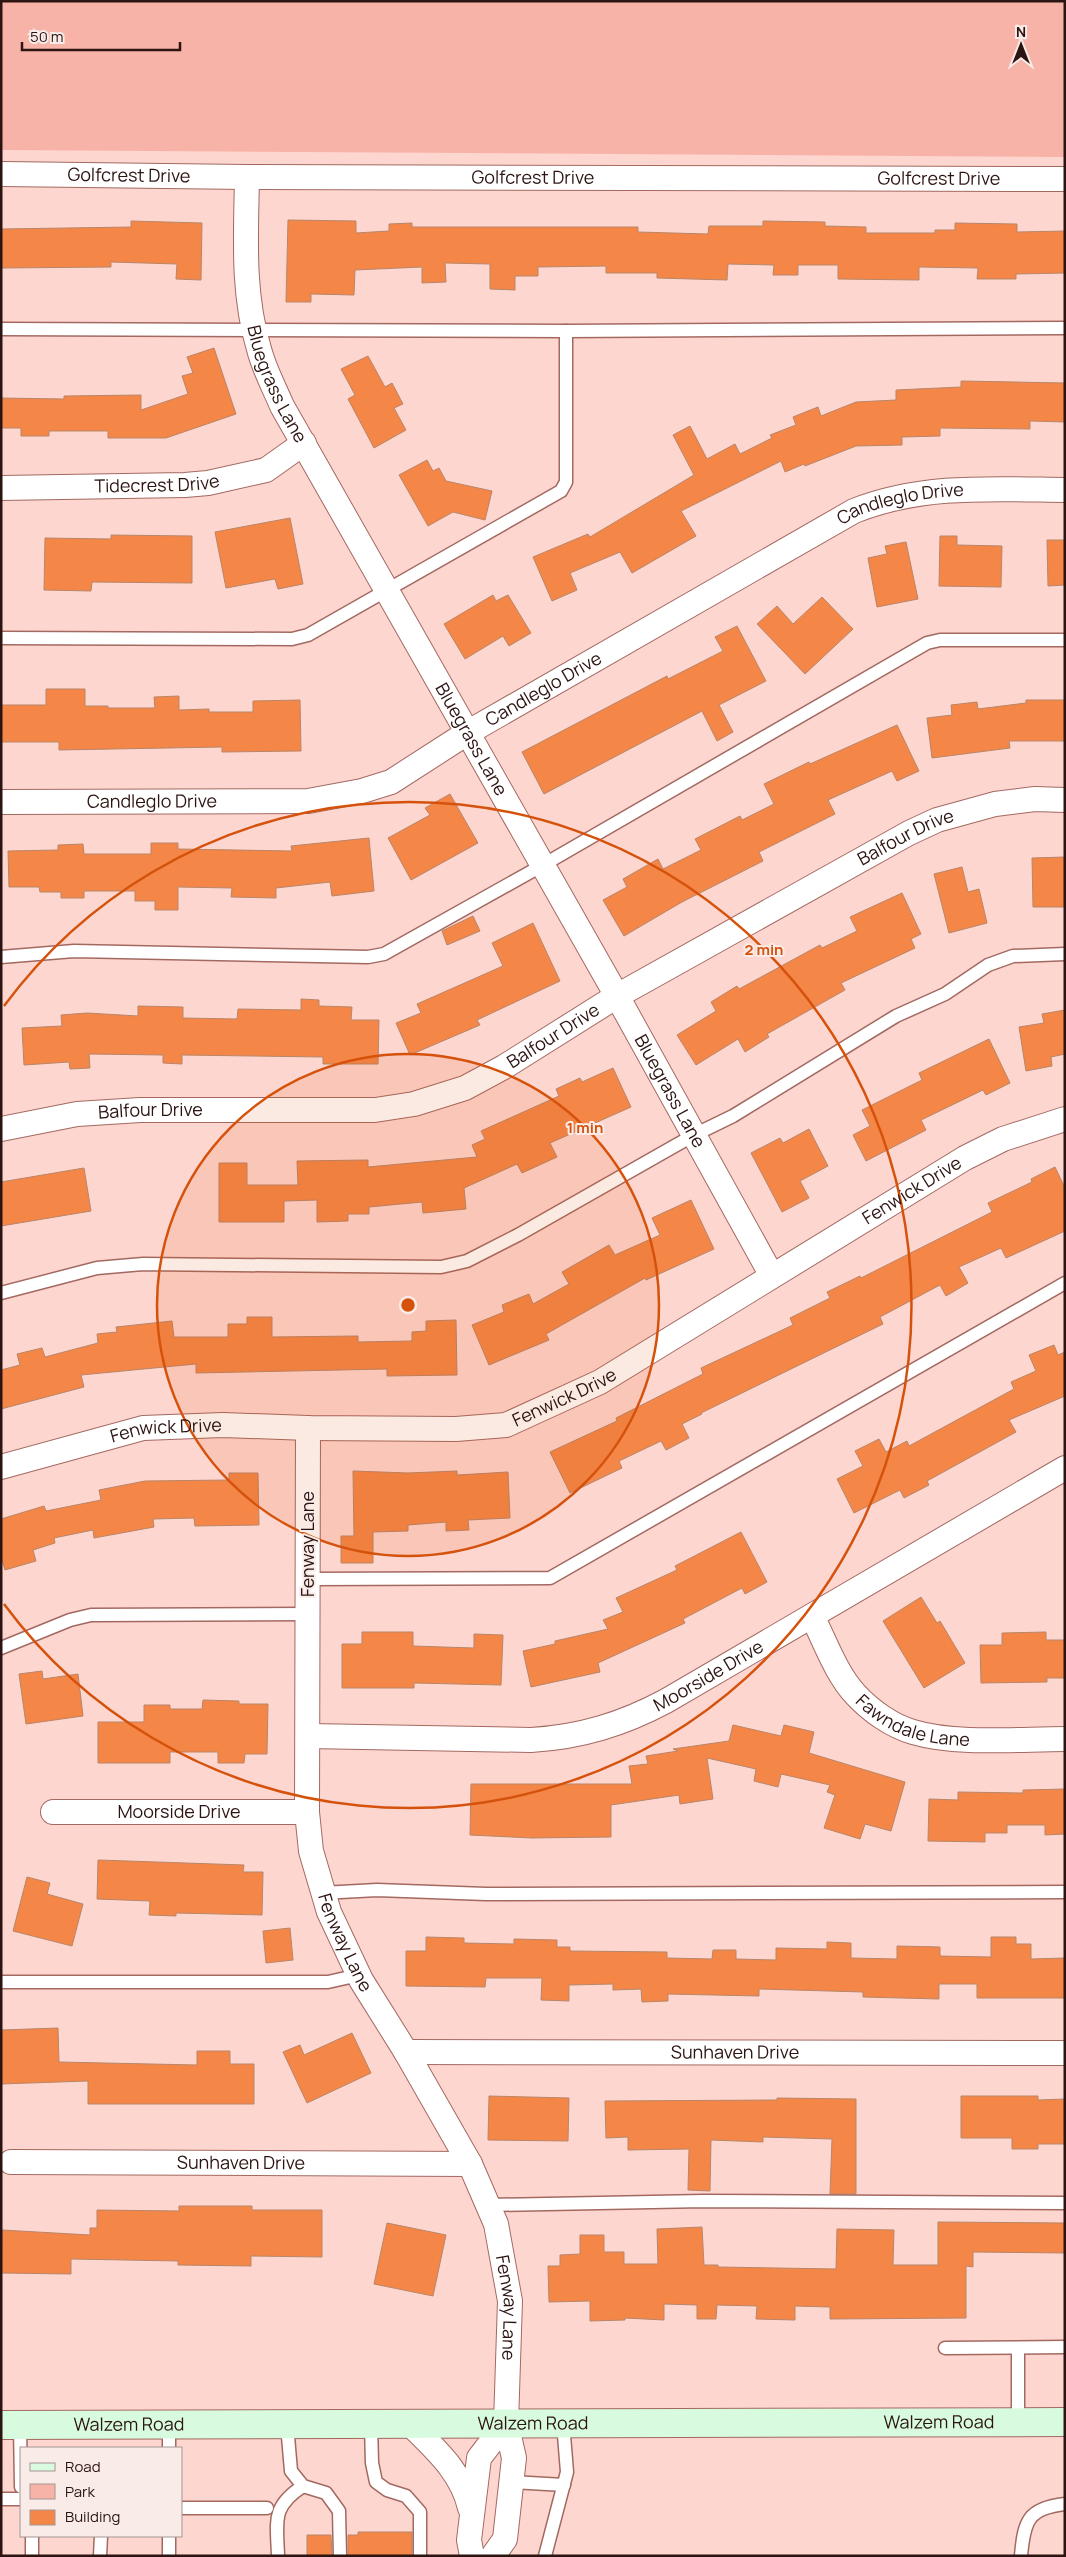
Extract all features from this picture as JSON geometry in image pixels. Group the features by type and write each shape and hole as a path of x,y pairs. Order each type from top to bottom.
{"main road":[{"name":"Walzem Road","path":"10,2425 169,2437 287,2425 1065,2422"}],"street":[{"name":"Golfcrest Drive","path":"1,174 246,178 1065,179"},
{"name":"Bluegrass Lane","path":"246,178 247,291 254,329 269,378 467,733 617,996 772,1276"},
{"name":"Tidecrest Drive","path":"1,488 185,486 208,483 266,470 304,443"},
{"name":"Candleglo Drive","path":"1,802 308,801 362,791 391,782 467,733 854,511 891,498 922,492 968,489 1065,490"},
{"name":"Balfour Drive","path":"1,1129 77,1114 104,1112 375,1110 414,1104 465,1088 504,1067 617,996 909,832 936,820 995,804 1035,799 1065,800"},
{"name":"Fenwick Drive","path":"1,1467 143,1428 223,1425 308,1428 456,1429 506,1424 600,1382 964,1158 1003,1139 1065,1119"},
{"name":"Fenway Lane","path":"308,1428 307,1812 311,1851 322,1893 359,1975 406,2052 470,2164 496,2224 503,2254 510,2301 506,2423 514,2458 505,2539 493,2556"},
{"name":"Moorside Drive","path":"308,1736 532,1740 588,1733 642,1714 1065,1468"},
{"name":"Fawndale Lane","path":"812,1616 834,1660 856,1695 888,1721 913,1732 946,1738 1065,1739"},
{"name":"Moorside Drive","path":"53,1812 307,1812"},
{"name":"Sunhaven Drive","path":"406,2052 1065,2053"},
{"name":"Sunhaven Drive","path":"11,2162 470,2164"},
{"path":"472,2556 469,2540 479,2458 506,2423"},
{"path":"410,2424 459,2477 467,2493 472,2515"}],"lane":[{"path":"1,328 566,331 1065,328"},
{"path":"1,638 292,639 308,635 561,491 566,482 566,331"},
{"path":"1,957 74,951 368,957 400,947 927,643 940,640 1065,640"},
{"path":"1,1293 97,1268 143,1264 441,1267 466,1261 518,1235 694,1135 733,1116 896,1016 945,994 988,965 1013,956 1065,954"},
{"path":"308,1579 550,1578 1065,1283"},
{"path":"1,1648 70,1620 91,1615 308,1614"},
{"path":"322,1893 377,1890 486,1894 1065,1892"},
{"path":"1,1982 328,1982 359,1975"},
{"path":"489,2205 704,2201 1065,2203"},
{"path":"945,2348 1065,2347"},
{"path":"1018,2348 1018,2422"},
{"path":"545,2556 567,2472 563,2423"},
{"path":"10,2425 20,2482"},
{"path":"287,2425 291,2471 303,2486 326,2493 340,2511 340,2556"},
{"path":"371,2425 372,2462 376,2482 387,2490 406,2496 420,2512 420,2556"},
{"path":"512,2482 564,2484"},
{"path":"278,2556 277,2513 287,2496 303,2486"},
{"path":"1,2499 20,2499"},
{"path":"1021,2556 1022,2537 1031,2516 1045,2506 1065,2504"},
{"path":"182,2508 267,2508"},
{"path":"32,2537 32,2556"},
{"path":"100,2556 101,2537"},
{"path":"168,2556 169,2537"}],"green space":[{"path":"1,1 1065,1 1065,157 1,150"}],"building":[{"path":"288,220 356,221 356,233 389,231 389,224 412,223 412,227 638,227 638,232 708,234 709,226 763,226 763,221 825,222 825,226 866,227 866,233 935,233 935,230 955,230 955,223 1017,224 1017,232 1065,231 1065,273 1016,274 1016,279 977,279 978,268 919,267 919,280 838,279 838,265 798,265 798,275 773,275 774,265 728,264 727,280 657,278 657,273 606,273 606,266 538,267 538,276 515,276 515,290 490,289 490,264 445,263 446,282 422,283 422,267 355,270 354,295 311,294 311,302 286,302"},
{"path":"131,221 202,223 201,280 176,279 177,264 111,262 111,267 1,268 1,229 131,227"},
{"path":"214,348 236,414 166,438 108,438 108,431 49,431 49,436 21,436 21,428 1,428 1,398 64,399 64,396 141,395 141,410 188,394 182,376 193,373 187,357"},
{"path":"368,356 385,387 392,383 403,404 394,408 406,430 374,448 348,399 355,395 341,369"},
{"path":"961,381 1065,383 1065,422 1030,421 1030,429 940,428 940,436 902,437 902,445 856,446 785,472 781,461 681,511 696,536 632,573 620,552 570,573 577,590 552,601 533,557 588,534 590,537 694,475 673,435 690,426 707,459 735,444 740,454 772,438 770,435 796,425 793,417 818,407 821,416 856,402 896,400 896,390 961,387"},
{"path":"427,460 433,471 439,468 446,481 492,491 485,520 453,512 428,526 399,475"},
{"path":"290,518 303,584 278,589 275,579 226,588 215,532"},
{"path":"111,535 192,536 192,583 92,582 91,591 44,590 45,538 111,539"},
{"path":"940,536 957,536 957,545 1002,546 1001,587 939,586"},
{"path":"1047,540 1065,540 1065,585 1048,586"},
{"path":"906,542 918,599 877,607 868,558 887,554 885,546"},
{"path":"493,595 496,601 508,595 531,633 509,646 503,636 465,659 444,624"},
{"path":"822,597 853,629 805,674 757,624 777,606 793,624"},
{"path":"737,626 766,681 719,705 733,732 717,741 702,711 544,794 522,752 667,676 668,679 723,651 715,637"},
{"path":"46,689 85,689 85,706 108,706 108,708 155,708 154,697 179,696 179,710 209,709 209,712 253,712 253,701 300,700 301,751 222,752 222,747 59,750 59,742 1,742 1,705 46,705"},
{"path":"1026,700 1065,700 1065,741 1009,741 1010,748 932,758 927,718 952,715 951,705 977,702 978,709 1026,703"},
{"path":"897,725 919,771 897,781 892,771 828,800 835,814 759,852 763,861 682,902 624,936 603,900 627,887 623,879 658,859 663,869 701,850 695,839 740,816 742,820 774,804 764,784 809,762 810,764"},
{"path":"450,794 478,843 411,880 388,838 430,815 425,808"},
{"path":"369,838 374,891 332,896 330,882 276,888 276,898 231,897 232,888 178,887 178,910 155,910 155,901 135,901 135,891 84,891 84,898 61,898 61,892 40,892 39,887 9,887 8,851 58,850 58,845 83,844 84,854 151,854 151,843 178,843 178,849 292,851 291,846"},
{"path":"1065,857 1065,907 1033,907 1032,858"},
{"path":"962,867 968,892 979,889 987,923 949,933 934,874"},
{"path":"902,893 921,934 911,939 915,948 841,983 845,990 767,1034 769,1037 745,1052 738,1039 696,1065 677,1035 716,1011 711,1002 737,986 739,989 820,945 822,948 857,931 850,917"},
{"path":"473,916 480,931 447,945 442,931"},
{"path":"533,923 560,981 477,1020 480,1025 410,1055 396,1023 421,1013 417,1004 503,966 492,943"},
{"path":"301,999 319,1000 319,1006 352,1007 351,1020 379,1020 378,1064 323,1064 323,1057 182,1055 182,1064 163,1063 163,1055 89,1054 90,1068 70,1069 69,1062 24,1065 22,1028 62,1026 61,1015 87,1013 138,1016 138,1006 183,1007 183,1018 237,1019 238,1009 301,1010"},
{"path":"1065,1010 1065,1054 1051,1057 1052,1066 1026,1071 1019,1027 1044,1023 1042,1014"},
{"path":"989,1039 1010,1083 986,1095 983,1090 921,1120 926,1130 866,1161 853,1135 870,1126 862,1110 922,1080 919,1073"},
{"path":"613,1068 631,1107 550,1143 557,1157 522,1173 517,1164 464,1188 466,1209 423,1213 422,1202 369,1207 369,1214 348,1214 348,1221 317,1222 317,1200 284,1201 284,1222 219,1222 219,1163 247,1163 247,1185 298,1185 297,1161 368,1160 368,1167 477,1157 472,1145 485,1139 481,1131 559,1096 556,1089 580,1078 582,1082"},
{"path":"809,1129 828,1166 800,1181 809,1198 782,1212 751,1153 780,1138 783,1143"},
{"path":"1055,1167 1065,1188 1065,1231 1006,1258 1001,1248 959,1267 968,1283 946,1296 940,1285 880,1317 883,1324 682,1424 689,1438 666,1450 661,1441 619,1461 622,1468 570,1493 550,1452 617,1421 616,1418 703,1374 701,1368 793,1325 790,1318 830,1298 827,1292 860,1276 861,1278 992,1212 988,1203 1032,1182 1031,1179"},
{"path":"84,1168 91,1211 1,1226 1,1182"},
{"path":"691,1200 714,1249 646,1280 645,1278 546,1334 549,1340 489,1365 472,1325 504,1312 502,1305 529,1294 533,1304 569,1284 562,1272 609,1245 615,1255 660,1235 652,1218"},
{"path":"247,1317 272,1317 272,1337 358,1336 358,1342 412,1341 412,1332 426,1331 426,1321 456,1320 457,1375 387,1376 387,1369 196,1373 196,1364 81,1375 84,1387 1,1409 1,1370 20,1365 17,1354 42,1348 45,1357 98,1343 97,1334 117,1332 116,1327 172,1321 174,1337 228,1337 228,1324 247,1324"},
{"path":"1054,1345 1058,1355 1065,1352 1065,1396 1009,1420 1016,1432 927,1481 929,1485 904,1498 900,1490 854,1513 837,1479 863,1466 855,1451 879,1439 886,1452 907,1441 909,1446 1014,1389 1011,1382 1036,1371 1029,1355"},
{"path":"353,1471 408,1473 457,1471 457,1475 508,1472 510,1518 468,1520 469,1530 446,1531 446,1522 408,1525 408,1531 373,1532 373,1563 341,1563 341,1536 354,1536"},
{"path":"229,1473 258,1473 259,1525 195,1526 194,1518 153,1519 154,1527 94,1538 93,1530 54,1538 55,1543 33,1550 36,1561 5,1570 1,1557 1,1519 44,1506 46,1511 101,1500 99,1490 145,1481 229,1480"},
{"path":"741,1532 767,1582 745,1594 742,1588 683,1619 685,1623 598,1663 600,1672 531,1687 523,1651 555,1644 555,1641 608,1629 603,1620 623,1612 616,1598 677,1570 675,1566"},
{"path":"921,1597 937,1623 940,1621 965,1663 924,1688 883,1621"},
{"path":"362,1632 413,1632 413,1646 474,1648 474,1634 503,1635 501,1685 414,1683 414,1688 342,1688 342,1644 362,1644"},
{"path":"1046,1632 1046,1640 1065,1640 1065,1678 1047,1678 1047,1682 981,1683 980,1645 1002,1645 1002,1633"},
{"path":"42,1671 43,1679 78,1674 83,1716 26,1724 19,1674"},
{"path":"203,1700 239,1701 239,1704 268,1704 267,1754 245,1754 244,1763 218,1763 218,1752 170,1752 170,1763 98,1763 98,1722 144,1722 144,1705 170,1705 170,1709 202,1709"},
{"path":"733,1725 781,1736 784,1725 814,1732 809,1753 905,1782 891,1831 865,1824 860,1839 824,1828 835,1795 827,1792 830,1785 781,1774 778,1787 754,1781 756,1769 707,1758 713,1799 680,1804 679,1795 611,1805 611,1837 532,1838 470,1835 471,1784 632,1784 629,1766 648,1764 646,1756 678,1751 673,1749 729,1741"},
{"path":"1065,1789 1065,1834 1045,1835 1045,1825 1007,1825 1007,1833 985,1833 985,1842 928,1841 929,1799 958,1800 958,1792 1023,1793 1023,1790"},
{"path":"98,1860 244,1865 243,1872 263,1872 262,1915 176,1913 176,1916 149,1915 150,1901 97,1899"},
{"path":"27,1877 50,1883 47,1894 83,1904 72,1946 13,1931"},
{"path":"290,1928 293,1960 266,1963 263,1931"},
{"path":"426,1937 464,1938 464,1943 514,1944 514,1939 557,1940 557,1947 570,1947 570,1951 667,1952 667,1958 712,1959 713,1950 736,1950 736,1959 776,1960 776,1948 827,1949 827,1942 851,1943 851,1958 897,1959 897,1946 940,1947 940,1956 991,1957 991,1937 1016,1937 1016,1944 1031,1944 1031,1959 1065,1958 1065,1998 977,1998 977,1984 939,1984 939,1999 863,1997 863,1992 759,1989 759,1996 668,1994 668,2001 642,2002 641,1989 613,1990 613,1984 569,1985 569,2001 541,2000 542,1978 486,1978 485,1987 406,1986 406,1951 426,1951"},
{"path":"58,2028 59,2062 197,2065 197,2051 230,2051 230,2064 254,2064 254,2104 88,2104 88,2081 1,2084 1,2030"},
{"path":"352,2033 371,2073 307,2103 283,2052 300,2045 304,2055"},
{"path":"489,2096 569,2098 568,2141 488,2140"},
{"path":"961,2096 1038,2096 1038,2100 1065,2099 1065,2144 1038,2144 1038,2149 1012,2149 1012,2138 961,2138"},
{"path":"777,2098 856,2099 856,2194 830,2194 832,2139 763,2137 763,2142 711,2140 710,2191 688,2190 689,2149 628,2150 628,2137 606,2138 605,2101 777,2100"},
{"path":"179,2206 252,2206 252,2210 322,2210 322,2257 251,2256 251,2266 178,2265 178,2261 71,2259 71,2274 1,2273 2,2230 90,2235 90,2228 97,2228 97,2210 179,2211"},
{"path":"938,2222 1065,2223 1065,2253 973,2252 973,2267 966,2266 966,2318 830,2319 830,2307 795,2306 795,2320 756,2319 757,2306 717,2305 716,2319 697,2319 697,2305 664,2304 664,2320 625,2318 625,2320 590,2321 590,2301 549,2302 548,2266 560,2266 560,2255 580,2254 580,2235 604,2235 604,2252 624,2252 624,2264 658,2264 657,2229 702,2227 704,2265 718,2265 718,2267 836,2269 837,2229 894,2230 893,2265 938,2265"},
{"path":"387,2223 446,2235 433,2296 374,2284"},
{"path":"358,2532 412,2532 412,2556 348,2556 348,2535 358,2535"},
{"path":"307,2535 331,2535 332,2556 307,2556"}]}
